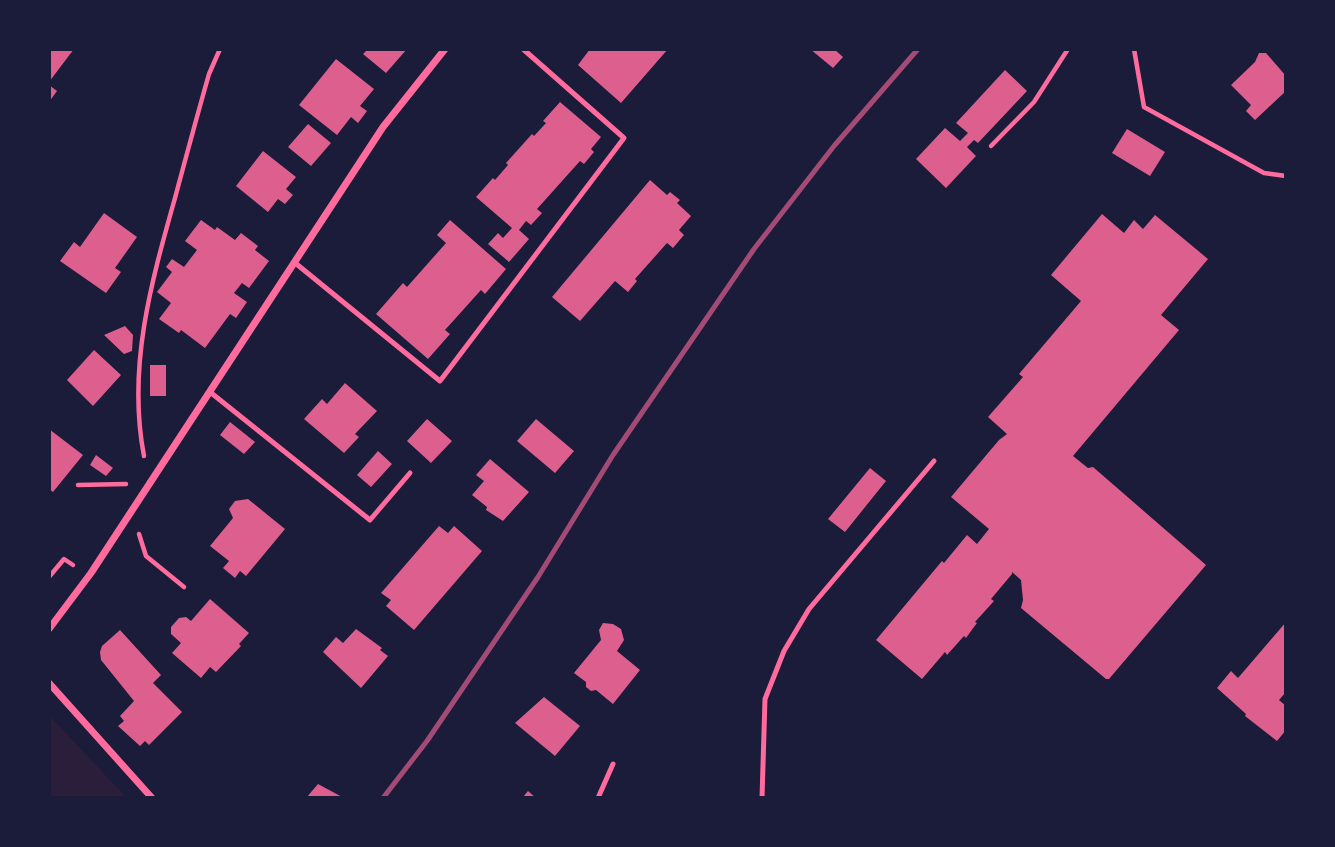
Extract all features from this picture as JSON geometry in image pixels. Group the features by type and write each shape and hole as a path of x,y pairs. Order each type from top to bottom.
{"street":[{"path":"49,629 91,573 383,127 445,49"},
{"path":"49,683 152,798"}],"lane":[{"path":"294,262 440,381 624,138 523,49"},
{"path":"211,392 370,520 410,473"},
{"path":"762,798 765,699 784,651 808,609 933,461"},
{"path":"598,798 613,764"}],"path":[{"path":"78,485 149,483 139,409 138,364 145,313 152,278 209,74 220,49"},
{"path":"990,146 1034,102 1069,49"},
{"path":"1134,49 1144,107 1264,173 1286,176"},
{"path":"131,512 145,556 184,587"},
{"path":"49,577 64,559"}],"shaded area":[{"path":"49,715 127,798 49,798"}],"building":[{"path":"49,49 74,49 49,82"},
{"path":"368,49 407,49 386,73 363,54"},
{"path":"590,49 668,49 621,103 578,65"},
{"path":"810,49 834,49 843,57 833,68"},
{"path":"1259,53 1266,53 1286,76 1286,91 1255,120 1246,111 1251,105 1231,85 1255,62"},
{"path":"336,59 374,89 360,106 367,111 358,123 351,117 337,135 299,105"},
{"path":"1005,70 1027,91 978,143 974,140 967,147 976,156 946,188 916,159 945,128 960,141 968,133 956,123"},
{"path":"49,85 57,91 49,102"},
{"path":"560,102 601,137 584,164 580,161 537,209 542,213 531,225 526,221 519,230 529,239 509,262 488,244 498,233 503,238 512,228 476,197 493,178 495,180 532,134 534,136 546,123 543,121"},
{"path":"308,124 331,143 311,166 288,147"},
{"path":"1127,129 1165,152 1150,176 1112,153"},
{"path":"263,151 296,177 286,189 293,195 285,204 278,199 268,212 236,186"},
{"path":"650,180 667,195 670,192 680,200 677,203 691,216 679,230 684,235 673,248 667,243 635,279 637,281 628,292 615,281 580,321 552,297"},
{"path":"104,213 137,237 115,268 121,272 106,293 60,261 74,242 80,247"},
{"path":"1102,214 1124,233 1134,220 1143,229 1155,215 1208,259 1161,315 1179,330 1073,456 1088,468 1093,467 1206,565 1109,679 1021,608 1021,580 1012,572 966,638 964,636 947,655 945,652 922,679 876,640 967,535 977,544 989,529 951,497 1007,434 988,417 1023,377 1019,374 1081,301 1051,275"},
{"path":"201,220 235,240 241,233 258,246 255,250 269,261 249,288 242,283 234,293 247,302 236,318 230,314 205,348 181,330 179,333 159,319 171,303 157,292 172,272 166,267 172,259 184,267 197,250 185,241"},
{"path":"450,220 506,269 485,294 481,290 445,330 450,334 428,359 376,314 403,283 407,287 446,243 437,235"},
{"path":"125,326 133,335 132,351 124,354 104,335"},
{"path":"94,350 121,375 93,406 67,380"},
{"path":"150,365 166,365 166,396 150,396"},
{"path":"345,383 377,411 355,434 359,437 344,453 304,419 322,399 327,404"},
{"path":"427,419 452,441 431,463 407,441"},
{"path":"536,419 574,451 555,473 517,441"},
{"path":"230,422 255,442 244,454 220,435"},
{"path":"49,429 83,455 53,492 49,489"},
{"path":"378,451 392,464 371,487 357,475"},
{"path":"96,455 113,468 106,476 90,465"},
{"path":"490,459 529,492 503,521 486,510 487,507 472,495 484,481 476,475"},
{"path":"870,468 886,481 845,532 828,519"},
{"path":"248,499 285,529 246,576 240,571 235,578 223,568 229,561 210,546 233,518 229,509 235,501"},
{"path":"439,526 448,533 454,526 482,551 414,630 386,606 391,600 381,593"},
{"path":"210,599 249,633 239,644 241,646 216,672 210,667 201,678 172,653 181,643 171,634 171,627 179,618 186,617 191,621"},
{"path":"1286,622 1286,692 1279,700 1286,706 1286,730 1277,741 1245,716 1246,714 1217,688 1231,671 1238,678"},
{"path":"603,623 613,624 621,629 624,640 617,651 640,670 613,704 596,690 591,691 586,687 586,682 574,673 601,640 599,630"},
{"path":"356,629 382,648 380,650 388,656 361,688 323,652 336,637 343,643"},
{"path":"120,630 161,675 153,683 182,712 149,745 145,741 140,746 118,726 124,721 120,716 134,701 101,660 102,646"},
{"path":"544,697 580,726 555,756 515,723"},
{"path":"318,784 344,798 306,798"},
{"path":"528,791 536,798 522,798"}],"railway":[{"path":"383,798 427,741 538,577 613,455 754,249 834,146 918,49"}]}
